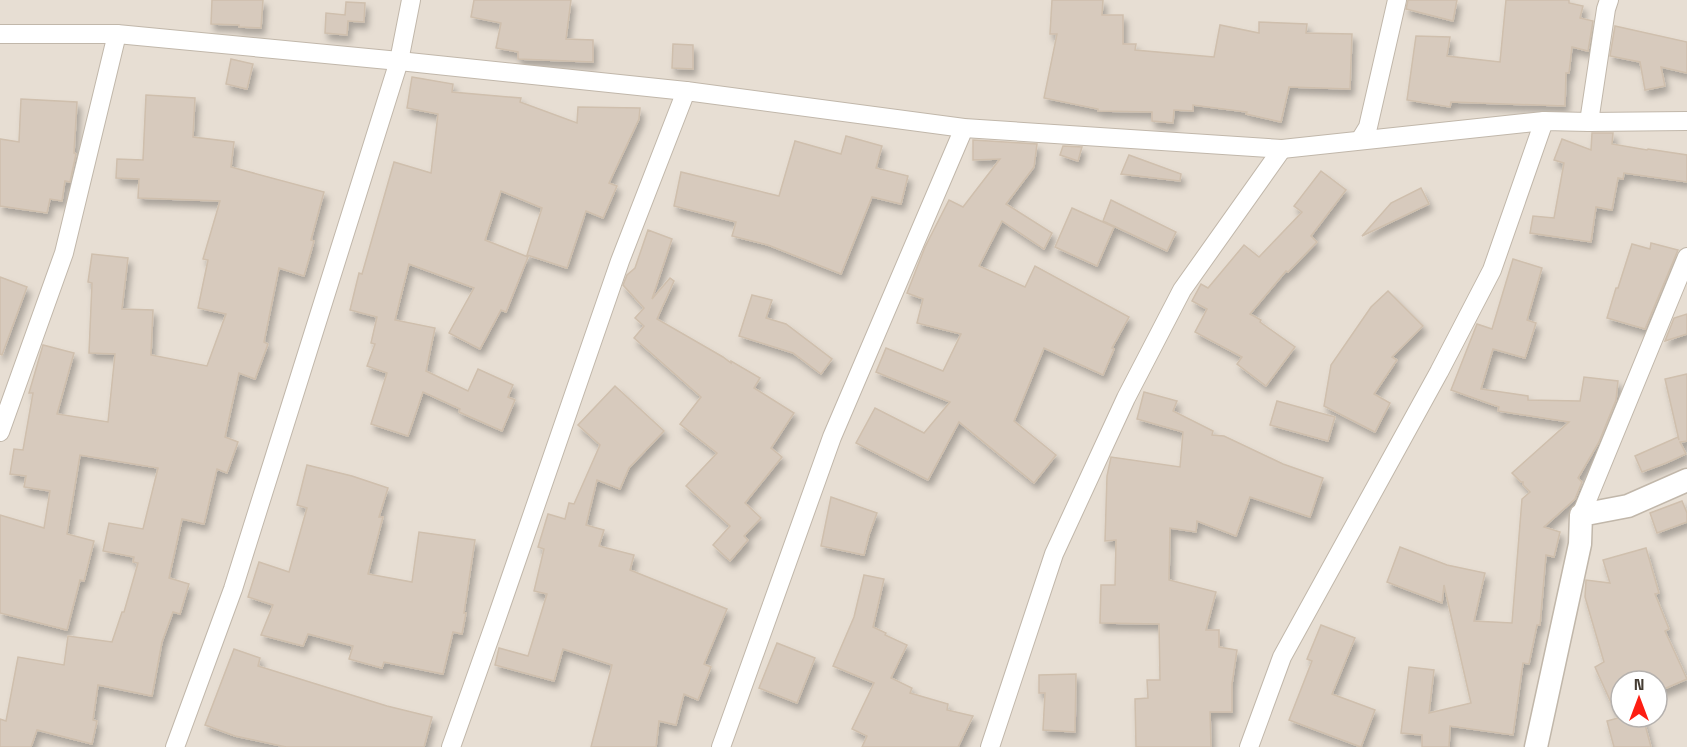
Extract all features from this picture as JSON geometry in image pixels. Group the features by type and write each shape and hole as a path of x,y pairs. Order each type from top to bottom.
{"street":[{"path":"175,747 233,588 399,61 411,0"},
{"path":"1360,140 1368,127 1397,0"},
{"path":"1589,122 1606,9 1610,0"},
{"path":"0,34 117,34 686,91 964,128 1282,149 1544,121 1687,121"},
{"path":"0,432 64,253 117,34"},
{"path":"451,747 620,261 686,91"},
{"path":"1249,747 1282,657 1439,372 1492,270 1544,121"},
{"path":"721,747 832,437 964,128"},
{"path":"990,747 1054,554 1126,398 1182,290 1282,149"},
{"path":"1536,747 1580,544 1581,515 1687,257"},
{"path":"1581,515 1628,506 1687,480"}],"shaded area":[{"path":"0,0 1687,0 1687,747 0,747"}],"building":[{"path":"212,0 263,0 261,28 211,24"},
{"path":"474,0 571,0 566,39 593,40 593,62 518,59 518,52 496,48 501,23 471,17"},
{"path":"1052,0 1103,0 1102,15 1123,15 1123,44 1136,44 1135,50 1214,57 1220,25 1259,33 1259,22 1307,24 1306,33 1352,34 1350,89 1289,87 1281,122 1246,114 1247,112 1193,105 1193,111 1174,110 1173,123 1152,121 1152,112 1098,111 1098,109 1044,98 1057,34 1050,34"},
{"path":"1408,0 1457,0 1453,21 1406,9"},
{"path":"1506,0 1569,0 1569,3 1583,6 1580,18 1593,21 1588,51 1572,47 1569,73 1566,73 1565,106 1451,102 1450,107 1407,100 1416,36 1450,37 1447,56 1500,62"},
{"path":"346,2 365,3 364,22 348,21 347,35 325,33 326,13 345,15"},
{"path":"1615,26 1687,42 1687,73 1661,67 1665,86 1645,90 1640,62 1610,56"},
{"path":"673,44 693,45 693,69 672,68"},
{"path":"231,59 253,64 247,89 226,84"},
{"path":"412,77 453,84 452,92 521,98 520,102 577,123 578,107 640,108 639,119 609,183 617,186 603,218 586,211 567,268 527,255 542,208 501,191 485,240 528,257 506,312 501,310 480,349 449,333 474,288 409,264 395,320 435,328 426,371 468,391 478,369 513,385 508,397 515,400 502,431 459,412 460,409 423,392 408,436 371,424 387,373 367,366 375,344 371,343 377,317 350,310 359,273 362,274 394,162 431,173 438,114 407,108"},
{"path":"146,95 195,98 193,137 234,142 231,167 324,192 311,240 314,241 304,276 279,268 264,342 268,344 255,379 239,373 225,437 238,442 227,473 217,469 204,524 182,519 169,578 189,584 180,614 173,612 162,642 152,696 98,685 93,720 97,721 92,744 37,730 31,747 0,747 0,719 6,721 18,657 64,665 68,636 112,642 122,612 124,612 138,563 133,562 134,557 103,551 109,523 143,529 158,468 80,455 67,534 94,541 84,581 80,580 67,630 0,613 0,515 44,528 50,491 24,487 26,476 10,474 14,449 23,450 33,393 29,393 43,345 74,353 57,414 108,422 115,354 89,353 92,283 88,282 92,254 128,258 122,309 153,310 151,355 207,366 226,314 198,308 208,260 203,259 220,201 138,198 139,179 116,178 117,159 143,160"},
{"path":"21,99 77,102 74,153 76,154 70,182 65,181 62,201 50,199 47,213 0,206 0,139 19,142"},
{"path":"1592,133 1613,133 1612,144 1687,155 1687,182 1624,173 1623,179 1618,178 1612,210 1596,207 1591,242 1530,233 1533,216 1554,218 1564,163 1554,160 1562,139 1591,150"},
{"path":"846,136 882,146 876,168 908,176 901,204 872,197 841,274 768,245 732,236 736,222 674,206 681,172 779,196 795,141 841,154"},
{"path":"973,140 1037,144 1034,167 1006,204 1052,233 1044,249 1002,221 979,266 1025,287 1035,266 1129,317 1112,348 1114,349 1103,375 1044,348 1014,421 1056,455 1034,483 959,422 928,480 856,443 875,408 924,433 950,402 876,372 886,348 943,371 961,334 917,323 923,299 907,293 925,247 949,200 963,207 1000,159 973,160"},
{"path":"1063,146 1082,147 1078,161 1060,155"},
{"path":"1129,155 1181,174 1180,181 1121,174"},
{"path":"1321,171 1346,190 1311,236 1317,242 1288,272 1286,271 1250,314 1295,347 1266,386 1237,364 1242,357 1195,332 1207,309 1192,301 1201,284 1208,288 1244,245 1259,257 1302,212 1294,206"},
{"path":"1421,188 1429,204 1362,236 1391,203"},
{"path":"1111,200 1176,232 1167,251 1103,221"},
{"path":"1072,208 1114,227 1097,266 1055,247"},
{"path":"648,230 672,239 652,299 670,278 674,281 657,319 760,378 754,388 794,413 771,448 782,457 745,503 761,518 744,536 748,540 730,561 713,545 730,526 686,486 717,453 680,424 701,397 634,338 644,326 635,318 644,308 623,285 627,275 635,268"},
{"path":"1651,243 1678,250 1645,329 1607,318 1632,244 1650,249"},
{"path":"1513,259 1542,268 1527,320 1536,323 1525,358 1493,349 1481,389 1528,396 1528,400 1580,401 1584,377 1618,381 1616,400 1599,442 1578,478 1582,482 1575,499 1544,527 1560,532 1554,557 1546,555 1540,625 1537,625 1529,664 1523,663 1513,735 1450,726 1449,747 1422,747 1422,735 1401,733 1409,667 1434,670 1429,713 1471,703 1444,585 1442,603 1387,582 1400,547 1447,565 1485,573 1474,621 1512,623 1522,499 1530,492 1512,473 1569,422 1498,411 1499,407 1451,390 1477,324 1492,329"},
{"path":"0,277 27,287 2,355 0,354"},
{"path":"1388,291 1423,326 1392,357 1397,360 1374,394 1390,403 1375,432 1324,406 1331,365 1371,307"},
{"path":"752,295 772,300 766,318 786,324 832,359 821,374 793,353 739,336"},
{"path":"1687,314 1687,334 1665,341 1674,318"},
{"path":"1687,374 1687,441 1680,442 1686,454 1642,472 1635,456 1678,437 1679,440 1665,379"},
{"path":"615,386 664,431 629,468 620,489 597,480 586,525 604,530 599,546 634,555 630,570 727,609 704,664 711,667 698,700 684,694 676,725 659,721 656,747 591,747 612,665 563,649 554,681 495,665 499,648 528,656 547,594 534,591 544,549 538,547 548,514 565,519 569,503 574,504 600,445 578,425"},
{"path":"1144,392 1177,401 1173,411 1213,431 1212,435 1224,436 1283,464 1323,478 1310,517 1250,497 1236,536 1197,521 1196,532 1170,528 1169,580 1216,592 1206,630 1219,630 1219,647 1237,650 1232,684 1232,712 1210,712 1211,747 1136,747 1135,699 1148,698 1147,680 1160,680 1159,624 1100,623 1101,585 1115,585 1116,540 1105,541 1107,476 1111,457 1180,467 1183,432 1137,419"},
{"path":"1277,401 1335,417 1328,441 1270,425"},
{"path":"307,465 388,488 379,517 383,517 368,574 412,582 419,532 475,540 462,634 453,632 443,674 384,662 382,668 349,659 353,646 308,634 303,646 261,635 273,605 248,597 259,562 289,572 307,508 297,505"},
{"path":"831,497 877,513 864,555 821,546"},
{"path":"1682,501 1687,513 1687,522 1657,533 1650,513"},
{"path":"1646,548 1659,593 1655,594 1669,629 1665,631 1687,679 1669,687 1669,669 1609,669 1609,698 1595,667 1604,662 1585,597 1586,580 1610,583 1603,560"},
{"path":"864,575 884,579 873,627 907,645 891,678 912,688 910,693 948,704 947,710 973,716 958,747 862,747 867,736 852,729 874,683 833,666 854,617"},
{"path":"1321,625 1355,638 1332,694 1375,710 1361,747 1289,720 1312,661 1307,659"},
{"path":"777,643 815,658 797,703 759,688"},
{"path":"234,649 260,658 258,666 387,706 432,717 424,747 286,747 235,736 205,725"},
{"path":"1076,674 1075,732 1043,730 1045,693 1039,693 1039,675"},
{"path":"1609,729 1646,729 1651,747 1614,747"}]}
